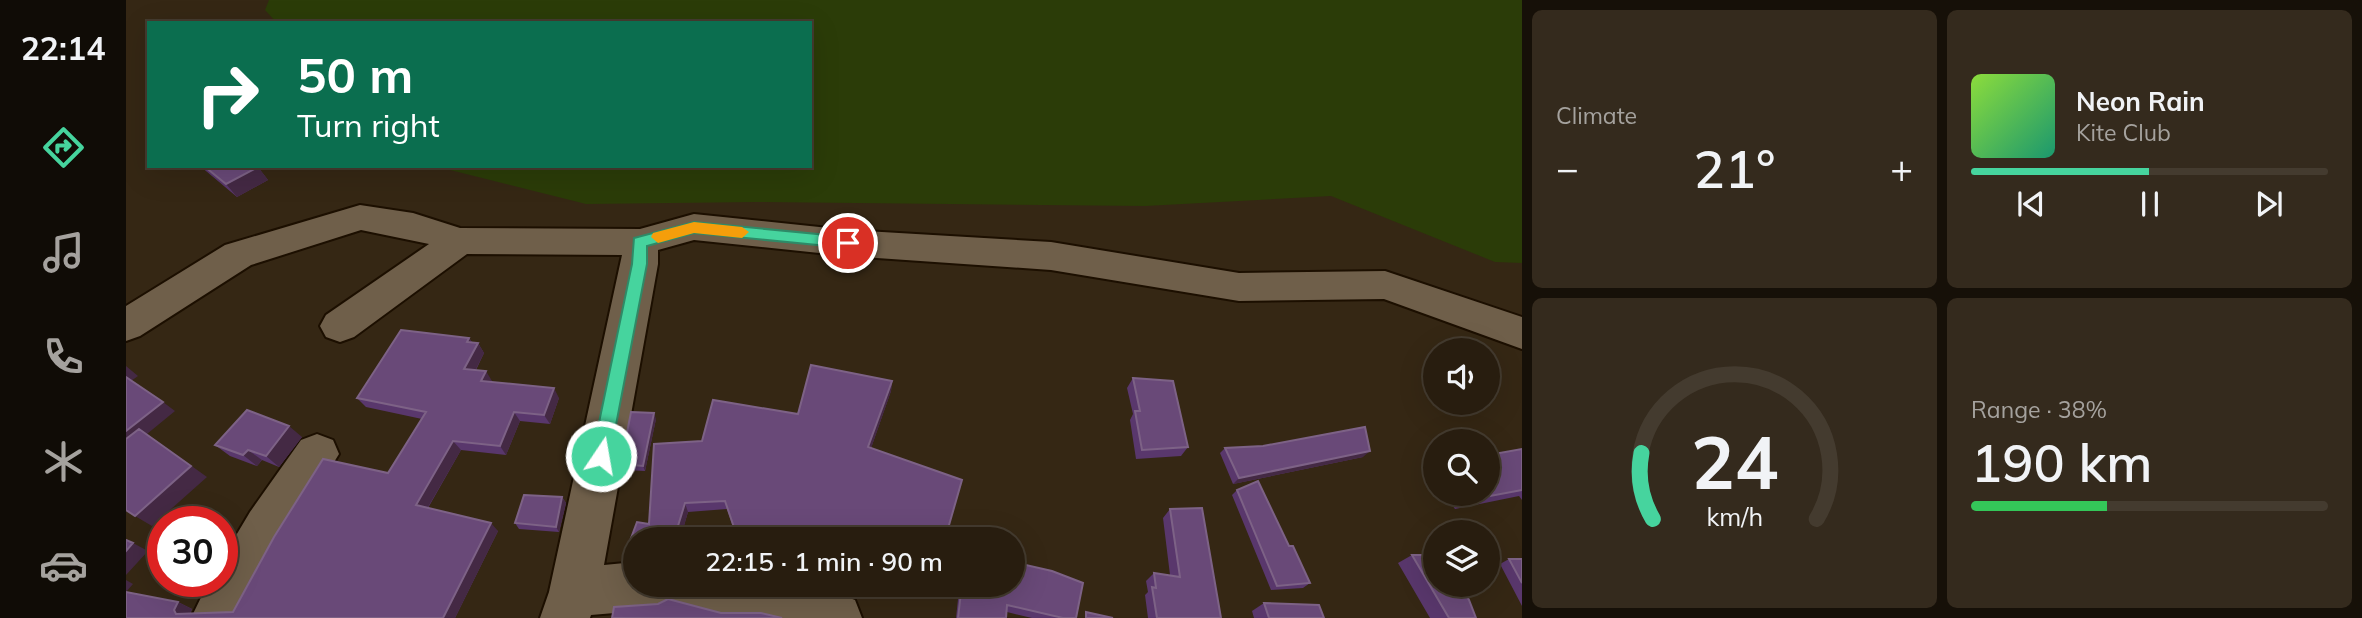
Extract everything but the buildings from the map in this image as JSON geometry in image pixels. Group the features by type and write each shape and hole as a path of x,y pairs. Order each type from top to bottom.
{"street":[{"path":"126,325 238,255 360,217 413,226 460,241 639,242 694,228 848,243 1051,256 1240,287 1385,285 1522,333"},
{"path":"340,326 460,241"},
{"path":"623,593 569,605 640,264 639,242"},
{"path":"216,618 267,528 317,454"},
{"path":"741,597 837,618"}],"green space":[{"path":"269,0 1522,0 1522,263 1495,262 1331,196 1145,206 756,202 586,204 448,168 812,168 812,21 275,21 265,10"}],"slow traffic":[{"path":"658,237 694,228 742,232"}],"route":[{"path":"601,456 640,264 639,242 694,228 848,243"}]}
